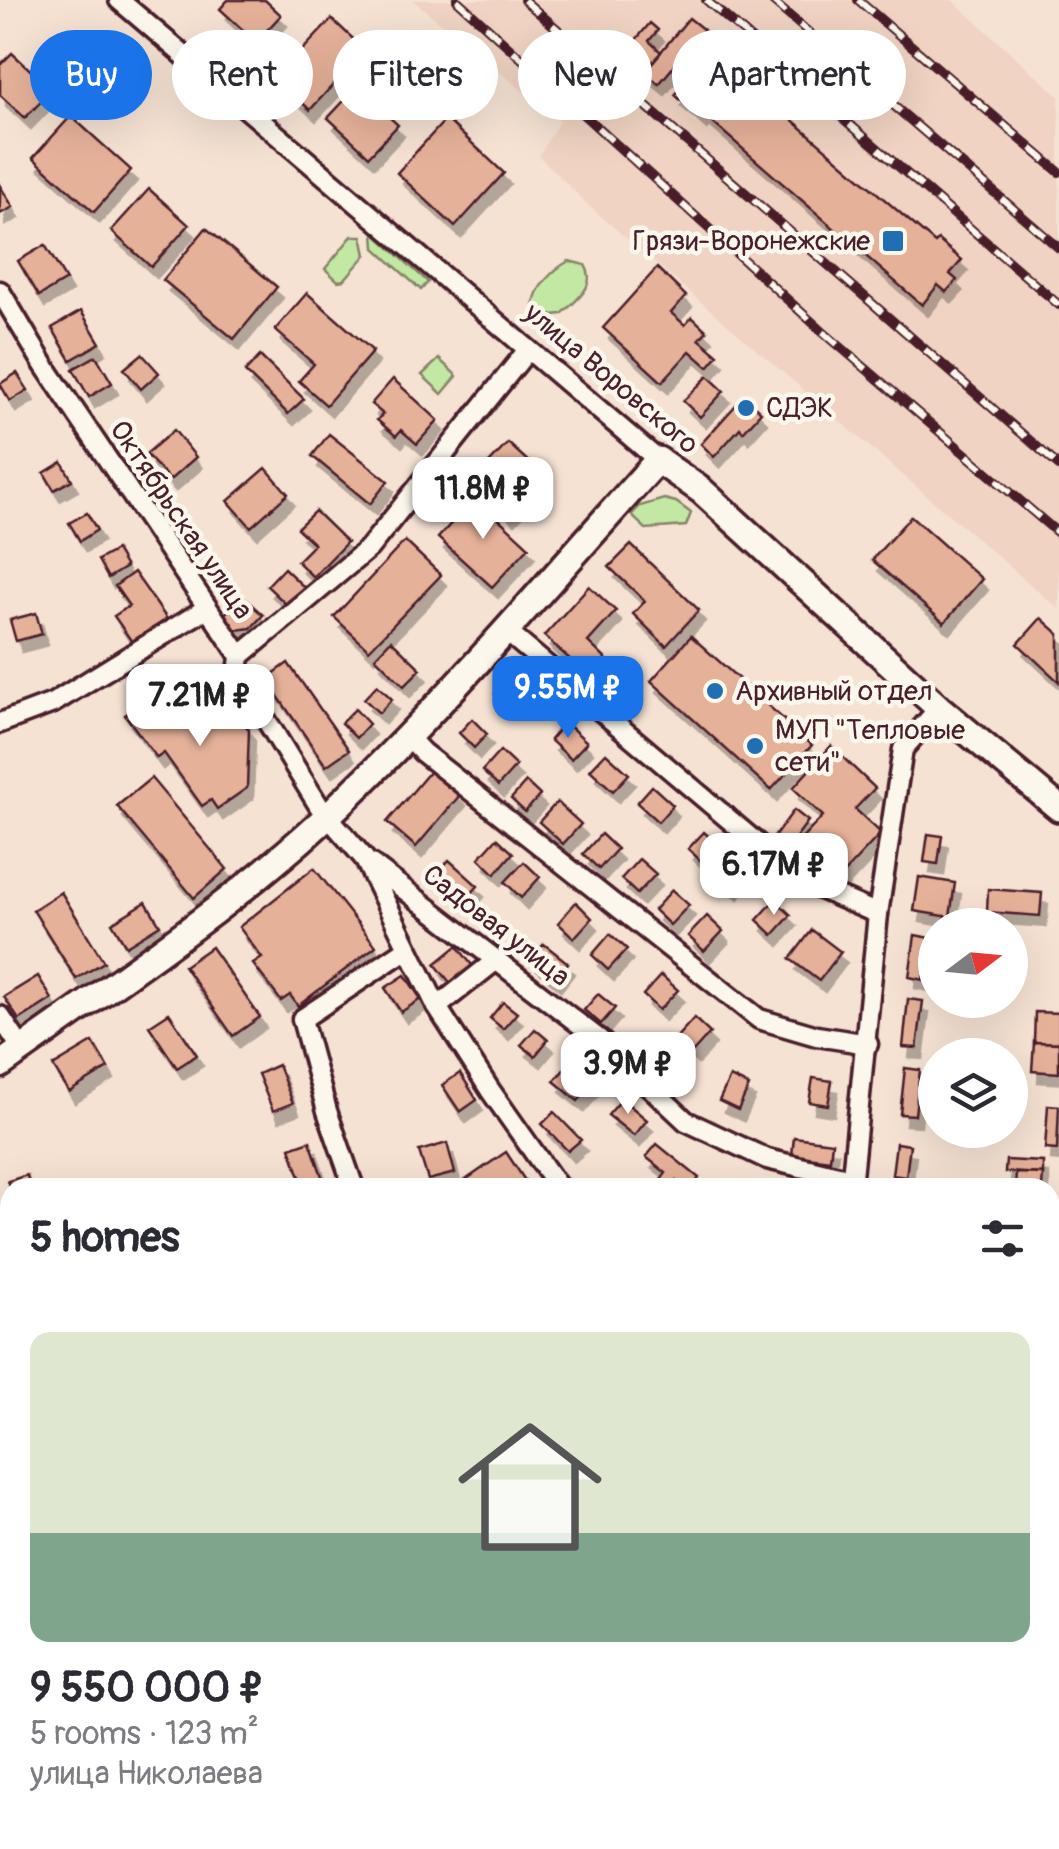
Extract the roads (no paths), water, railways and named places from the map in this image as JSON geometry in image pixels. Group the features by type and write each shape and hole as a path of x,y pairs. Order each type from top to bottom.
{"street":[{"name":"улица Воровского","path":"120,0 461,290 527,352 550,366 658,460 702,492 940,708 1059,808"},
{"name":"Октябрьская улица","path":"0,291 44,365 240,656 238,674 327,816 364,858 437,1007 552,1178"},
{"path":"240,656 369,548 527,352"},
{"path":"0,1065 212,913 327,816 506,630 658,460"},
{"path":"0,723 53,703 207,608"},
{"path":"506,630 802,881 878,914"},
{"path":"852,1178 878,914 903,748 940,708"},
{"path":"407,736 422,752 759,1019 818,1036 868,1044"},
{"name":"Садовая улица","path":"364,858 600,1040 686,1120 767,1159 834,1178"},
{"path":"351,1178 302,1019 407,948"},
{"path":"437,1007 494,962"},
{"path":"0,1016 22,1049"}],"railway":[{"path":"457,0 822,331 1059,534"},
{"path":"524,0 1059,466"},
{"path":"706,0 1059,305"},
{"path":"771,0 1059,248"},
{"path":"858,0 1059,172"}],"place":[{"name":"Грязи-Воронежские","path":"893,241"},
{"name":"СДЭК","path":"746,408"},
{"name":"Архивный отдел","path":"715,691"},
{"name":"МУП \"Тепловые сети\"","path":"755,746"}]}
